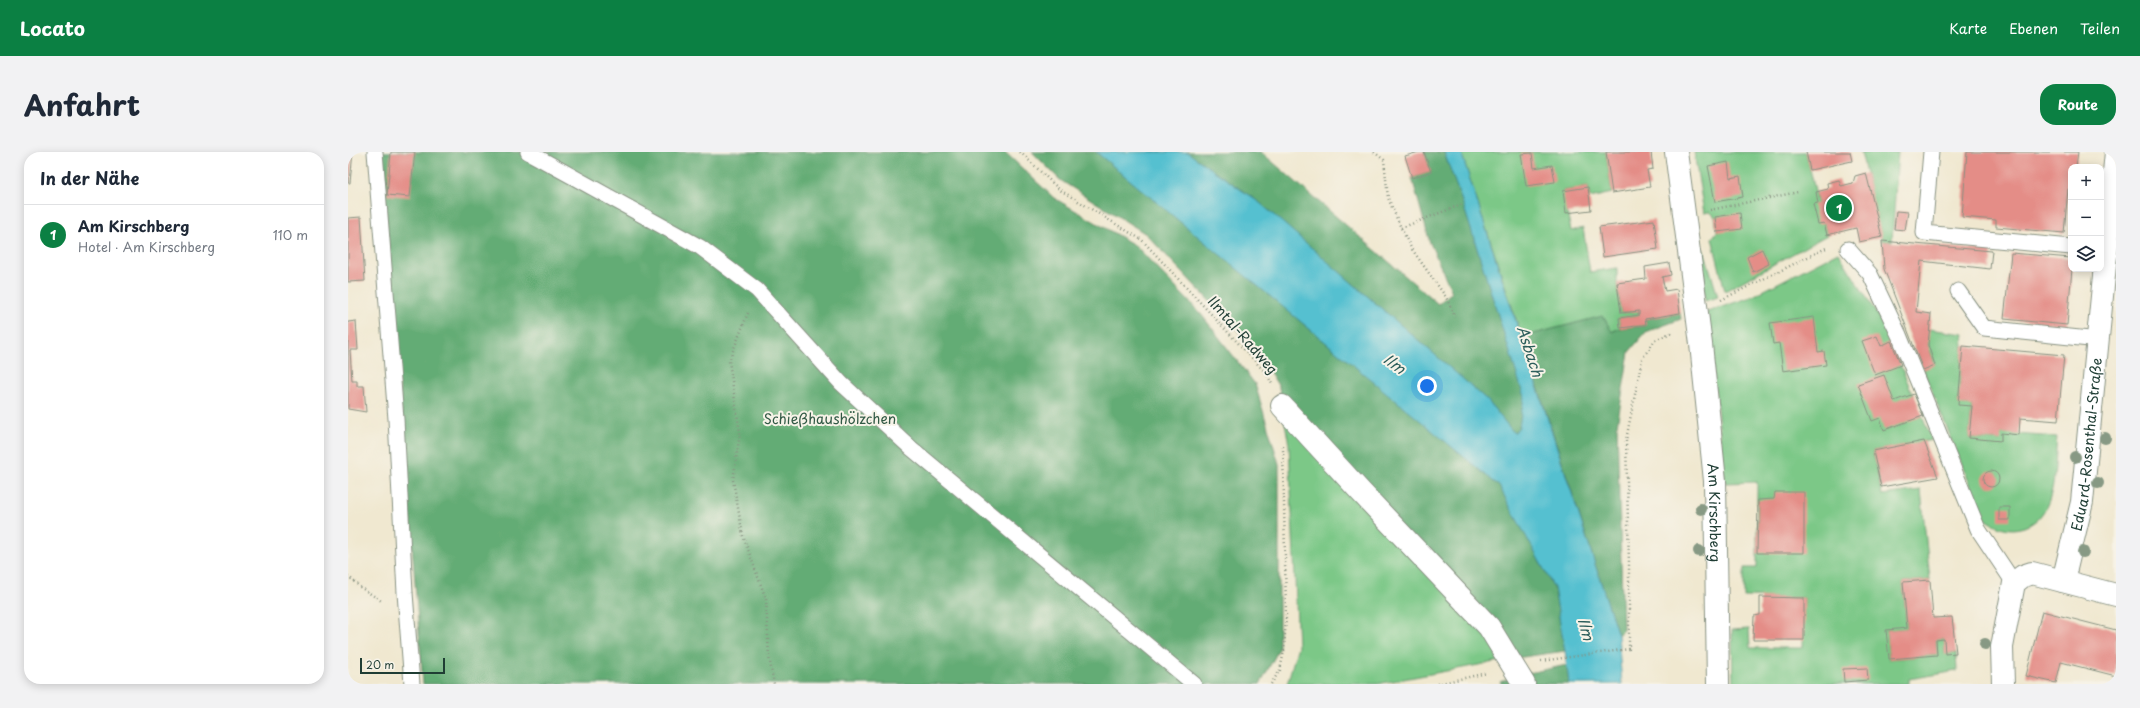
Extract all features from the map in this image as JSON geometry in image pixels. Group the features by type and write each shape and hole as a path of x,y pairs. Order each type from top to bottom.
{"street":[{"name":"Am Kirschberg","path":"1676,152 1699,326 1715,481 1718,684"},
{"name":"Eduard-Rosenthal-Straße","path":"2104,250 2116,152"},
{"name":"Eduard-Rosenthal-Straße","path":"2063,581 2082,502 2099,340 2103,272"},
{"path":"1282,406 1489,627 1524,684"},
{"path":"2003,684 2002,647 2014,583 2023,576 2032,573 2116,595"}],"lane":[{"path":"375,152 396,419 406,609 412,684"},
{"path":"528,152 700,247 757,290 841,383 911,448 1194,684"},
{"path":"1932,152 1924,233 2068,247"},
{"path":"1848,249 1870,274 1899,335 1978,529 2014,583"},
{"path":"1958,291 1984,328 2099,340"}],"path":[{"name":"Ilmtal-Radweg","path":"1020,152 1060,190 1142,240 1267,374 1282,406 1286,617 1283,661 1280,670 1271,684"},
{"path":"1374,152 1384,160 1388,198 1401,228 1411,248 1446,297 1455,317"},
{"path":"1684,215 1798,192"},
{"path":"1401,228 1463,204"},
{"path":"1723,300 1831,246 1848,249"},
{"path":"757,290 729,361 740,433 733,480 743,536 766,599 769,657 774,684"},
{"path":"1538,662 1629,649 1629,556 1626,440 1637,379 1642,359 1655,340 1666,333 1699,326"},
{"path":"348,576 360,587 386,603 406,609"}],"green space":[{"name":"Schießhaushölzchen","path":"381,152 1005,152 1054,198 1136,246 1201,314 1255,384 1279,464 1279,649 1260,684 423,684"},
{"path":"1032,152 1096,152 1499,486 1554,588 1565,651 1516,658 1282,406 1279,387 1257,351 1146,234 1060,180"},
{"path":"1187,152 1261,152 1438,304 1452,292 1430,243 1412,178 1431,172 1424,152 1444,152 1463,204 1524,397 1519,427 1514,433 1487,400 1260,203"},
{"path":"1461,152 1606,152 1612,193 1590,198 1588,187 1563,191 1571,231 1583,228 1590,272 1617,268 1617,283 1621,313 1639,311 1639,315 1619,318 1620,328 1611,332 1603,316 1522,337"},
{"path":"1694,152 1806,152 1818,203 1814,204 1824,223 1827,235 1725,291 1712,238 1717,232 1715,217 1710,212 1704,213"},
{"path":"1861,152 1898,152 1892,241 1882,241"},
{"path":"1701,249 1704,250 1718,297 1705,301"},
{"path":"1838,252 1883,324 1932,440 1873,451 1882,495 1921,490 1930,580 1903,582 1907,628 1886,630 1889,659 1937,655 1936,640 1944,639 1945,654 1956,653 1957,671 1909,679 1909,684 1733,684 1732,630 1749,629 1750,648 1803,648 1804,598 1744,597 1744,568 1757,568 1757,482 1725,483 1707,312 1751,297"},
{"path":"1680,313 1681,319 1646,332 1629,352 1617,426 1623,630 1618,635 1522,337 1603,316 1612,332 1620,328 1645,325 1645,319"},
{"path":"1929,329 1964,334 1958,404 1972,406 1969,438 2000,441 2001,433 2057,437 2054,475 2049,501 2043,512 2035,521 2024,527 2013,529 2003,528 1984,518 1923,370 1935,364 1928,345"},
{"path":"1282,406 1516,658 1377,684 1287,684 1298,646 1289,445"},
{"path":"1567,665 1569,684 1501,684 1500,682 1519,675"}],"water":[{"name":"Ilm","path":"1096,152 1187,152 1260,203 1487,400 1514,433 1519,427 1524,397 1463,204 1444,152 1461,152 1618,635 1622,684 1569,684 1554,588 1499,486"}],"building":[{"path":"348,152 353,152 350,183 348,183"},
{"path":"391,152 415,152 410,197 387,195"},
{"path":"1424,152 1431,172 1412,178 1405,156"},
{"path":"1606,152 1651,152 1653,169 1647,170 1650,187 1612,193"},
{"path":"1806,152 1850,152 1852,161 1810,170"},
{"path":"1967,152 2078,152 2076,164 2068,164 2068,189 2064,233 1996,227 1996,220 1962,217"},
{"path":"1532,153 1534,168 1552,165 1555,182 1526,186 1521,154"},
{"path":"1728,162 1730,178 1740,176 1743,197 1715,202 1708,166"},
{"path":"1866,173 1882,237 1859,242 1856,228 1827,235 1824,223 1818,224 1813,204 1818,203 1816,192 1828,189 1827,183 1839,180 1841,186 1853,183 1855,176"},
{"path":"1588,187 1591,210 1566,213 1563,191"},
{"path":"1896,211 1908,212 1905,230 1894,229"},
{"path":"1740,213 1742,229 1717,232 1715,217"},
{"path":"361,217 365,281 348,282 348,218"},
{"path":"1654,220 1658,249 1603,257 1599,227"},
{"path":"1882,241 1992,251 1990,269 1921,261 1916,312 1931,314 1928,345 1935,365 1923,370 1884,269"},
{"path":"1762,249 1769,264 1753,272 1747,257"},
{"path":"2011,253 2068,258 2068,272 2072,272 2067,325 2004,319"},
{"path":"1669,263 1671,275 1662,277 1665,291 1677,289 1680,313 1645,319 1646,325 1620,328 1619,318 1639,315 1639,311 1621,313 1617,283 1646,279 1645,267"},
{"path":"1814,317 1818,352 1824,351 1826,365 1783,371 1779,343 1773,344 1770,323"},
{"path":"356,321 358,350 350,350 352,381 357,381 357,386 364,386 366,412 348,409 348,322"},
{"path":"1877,336 1881,346 1891,341 1901,365 1875,375 1862,341"},
{"path":"1963,346 2064,355 2058,421 2020,418 2019,435 2001,433 2001,441 1969,438 1972,406 1958,405"},
{"path":"1884,375 1894,401 1914,394 1923,416 1884,430 1880,418 1872,421 1858,384"},
{"path":"1924,441 1938,477 1881,487 1873,451"},
{"path":"1991,471 1997,473 1999,479 1997,485 1991,487 1985,485 1983,479 1985,473"},
{"path":"1775,492 1804,492 1804,553 1757,553 1758,500 1774,499"},
{"path":"1999,507 2010,507 2010,520 1999,520"},
{"path":"1930,580 1933,618 1952,617 1956,653 1945,654 1944,639 1936,640 1937,655 1889,659 1886,630 1907,628 1903,582"},
{"path":"1760,597 1804,598 1804,640 1753,640 1754,616 1760,615"},
{"path":"2042,611 2116,630 2116,676 2061,662 2056,683 2026,676"},
{"path":"1867,668 1868,680 1844,682 1843,669"}],"place":[{"name":"Am Kirschberg","path":"1839,208"}],"water label":[{"name":"Asbach","path":"1531,351"}]}
